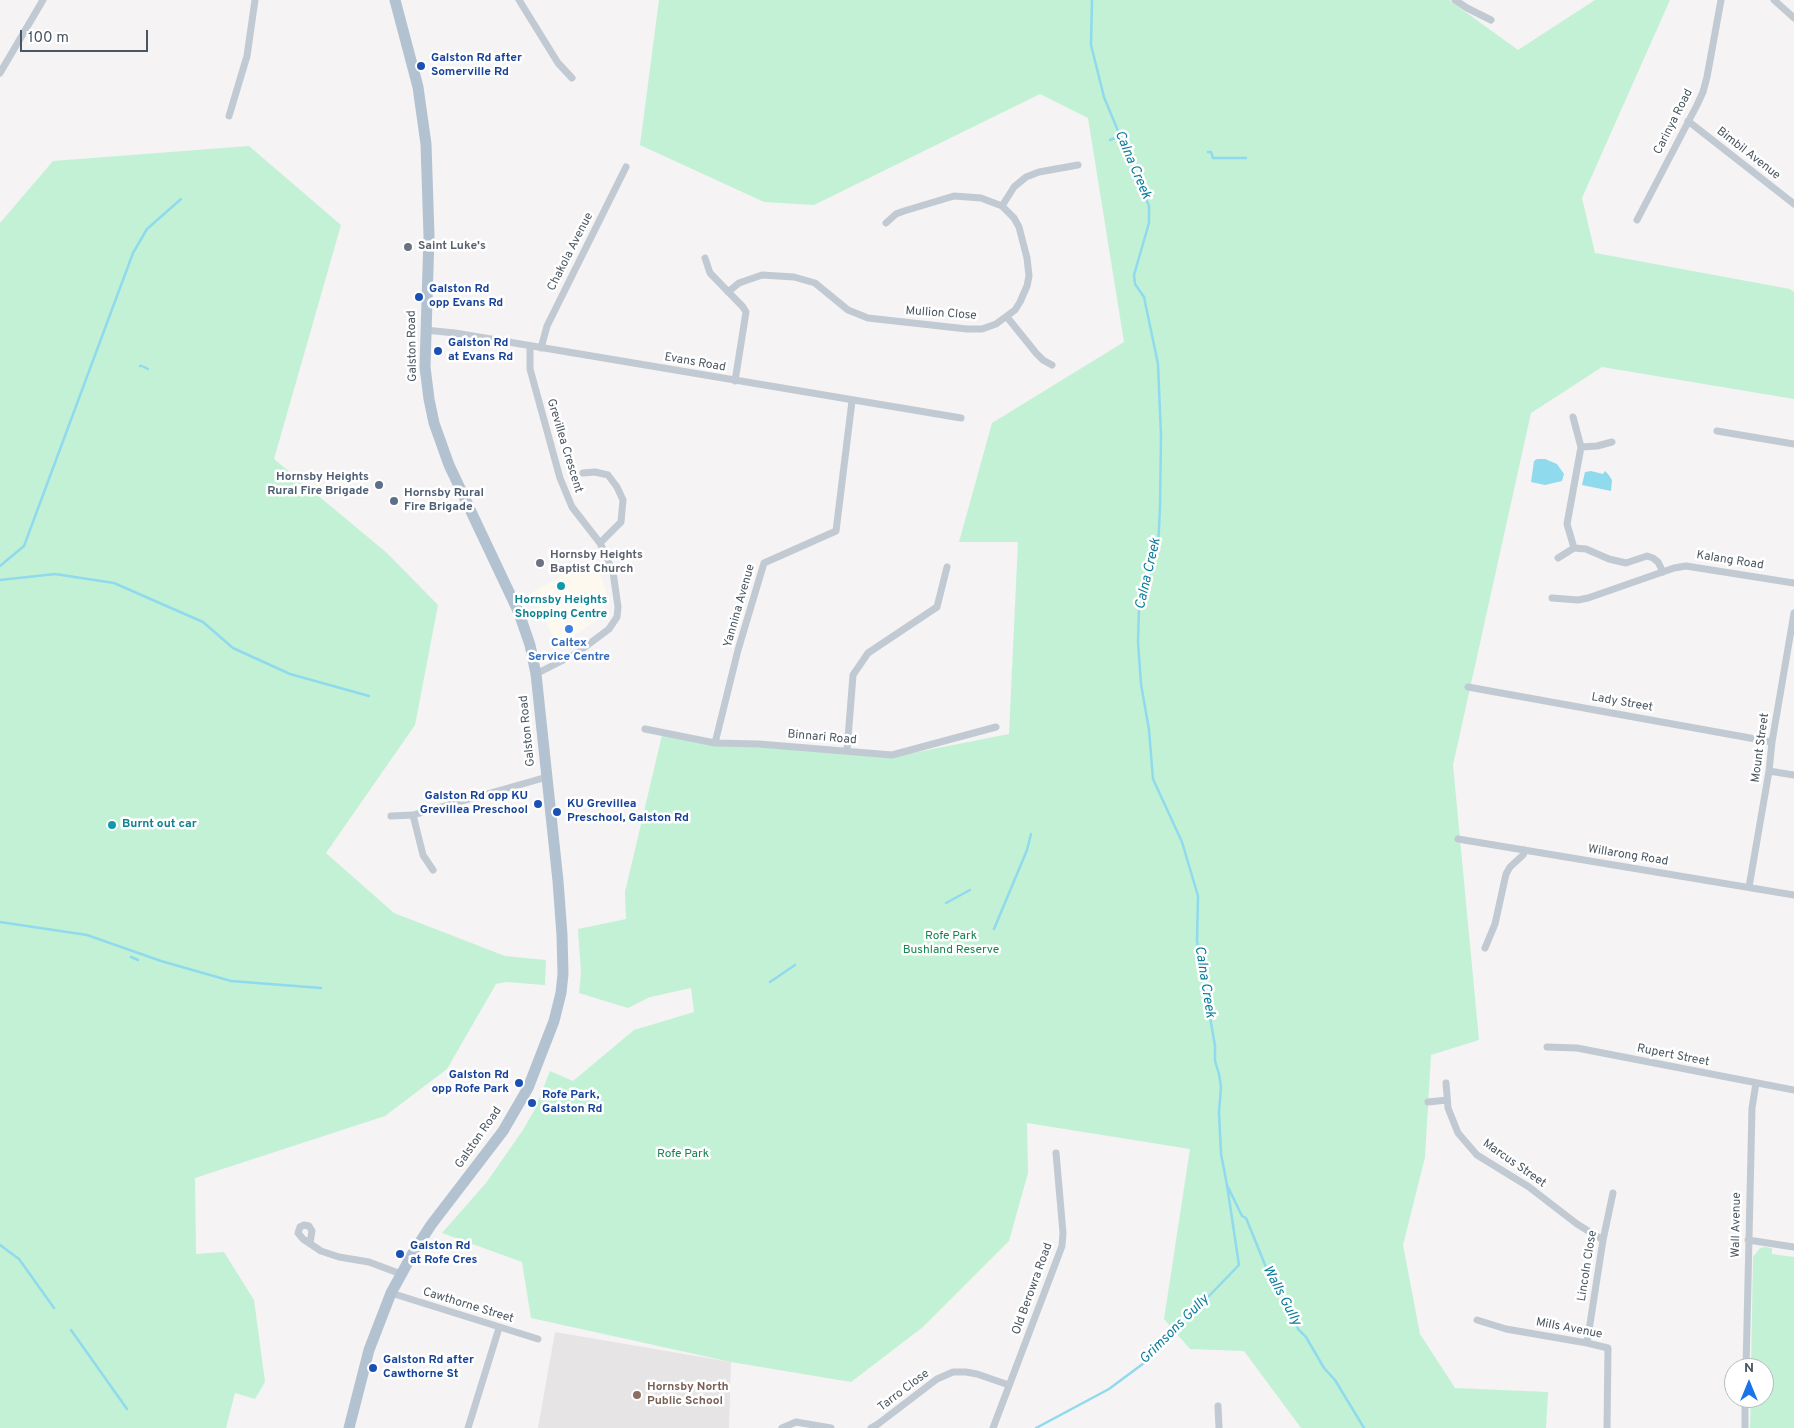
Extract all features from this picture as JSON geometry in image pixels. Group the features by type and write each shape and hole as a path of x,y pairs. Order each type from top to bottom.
{"main road":[{"name":"Galston Road","path":"349,1428 369,1350 401,1274 432,1225 487,1152 528,1088 554,1021 561,993 563,950 558,881 536,674 530,645 519,613 450,465 434,423 429,399 425,367 429,243 426,144 418,87 395,0"}],"street":[{"path":"0,73 43,0"},
{"path":"229,116 247,56 255,0"},
{"path":"519,0 558,63 572,78"},
{"path":"1455,0 1491,20"},
{"name":"Carinya Road","path":"1637,220 1697,105 1707,77 1721,0"},
{"path":"1774,0 1794,18"},
{"name":"Bimbil Avenue","path":"1688,121 1794,204"},
{"path":"886,223 904,211 954,196 981,198 1002,206 1014,187 1026,177 1039,172 1078,165"},
{"name":"Chakola Avenue","path":"542,348 547,326 626,167"},
{"name":"Mullion Close","path":"728,292 744,280 762,275 778,275 809,280 822,287 848,310 880,321 975,330 996,324 1015,310 1028,286 1029,268 1019,227 1014,218 1002,206"},
{"path":"705,258 710,273 743,307 746,315 735,381"},
{"path":"1007,316 1036,353 1052,365"},
{"name":"Evans Road","path":"425,330 455,333 961,418"},
{"name":"Grevillea Crescent","path":"530,346 530,369 564,488 572,507 600,543 613,572 618,597 617,617 609,629 577,653 536,674"},
{"name":"Yannina Avenue","path":"715,743 738,650 764,563 836,531 852,401"},
{"path":"1573,416 1581,447 1568,524 1574,548"},
{"path":"1717,431 1794,444"},
{"path":"1581,447 1597,446 1612,442"},
{"name":"Grevillea Crescent","path":"583,472 608,475 617,486 623,500 621,522 600,543"},
{"path":"1558,558 1574,548 1586,549 1608,559 1626,563 1647,556 1658,562 1663,572"},
{"path":"847,751 853,675 868,653 937,607 947,566"},
{"name":"Kalang Road","path":"1552,598 1578,600 1588,598 1674,568 1686,566 1794,583"},
{"name":"Mount Street","path":"1749,887 1769,771 1772,742 1791,650 1794,613"},
{"name":"Lady Street","path":"1468,687 1772,742"},
{"name":"Binnari Road","path":"645,729 715,743 759,744 892,755 996,727"},
{"path":"1769,771 1794,775"},
{"path":"391,816 413,814 547,777"},
{"path":"413,814 423,856 433,870"},
{"name":"Willarong Road","path":"1458,839 1794,895"},
{"path":"1485,948 1494,924 1506,874 1510,866 1525,850"},
{"name":"Rupert Street","path":"1547,1047 1577,1048 1794,1090"},
{"name":"Marcus Street","path":"1446,1083 1448,1108 1458,1133 1477,1155 1529,1187 1577,1224 1603,1240"},
{"name":"Wall Avenue","path":"1746,1358 1752,1108 1756,1083"},
{"path":"1428,1102 1447,1100"},
{"name":"Old Berowra Road","path":"993,1428 1062,1246 1063,1233 1056,1153"},
{"name":"Lincoln Close","path":"1587,1343 1603,1240 1613,1193"},
{"path":"1748,1240 1794,1246"},
{"path":"310,1243 321,1251 338,1257 369,1262 401,1274"},
{"name":"Cawthorne Street","path":"391,1294 538,1339"},
{"name":"Mills Avenue","path":"1477,1320 1506,1329 1608,1348 1606,1428"},
{"path":"468,1428 499,1328"},
{"name":"Tarro Close","path":"870,1428 937,1379 952,1372 971,1373 1009,1385"},
{"path":"1218,1406 1219,1428"},
{"path":"1745,1408 1745,1428"},
{"path":"782,1428 796,1422 831,1428"}],"shaded area":[{"path":"594,558 606,590 603,616 558,646 531,593"},
{"name":"Hornsby North Public School","path":"555,1332 731,1362 729,1428 538,1428"}],"green space":[{"path":"659,0 1449,0 1518,50 1595,0 1670,0 1582,198 1595,253 1790,289 1794,292 1794,399 1602,367 1531,413 1453,765 1479,1040 1431,1055 1425,1157 1403,1245 1420,1334 1455,1388 1548,1392 1546,1428 1301,1428 1244,1351 1190,1349 1164,1319 1190,1149 1027,1123 1028,1173 1009,1241 923,1327 851,1382 731,1362 531,1318 522,1262 442,1233 486,1183 523,1130 535,1109 550,1071 573,1081 634,1030 694,1012 691,988 650,997 628,1008 579,993 581,973 578,929 626,919 625,892 662,735 892,757 1009,734 1018,542 959,542 992,423 1124,342 1088,118 1040,94 814,205 764,202 640,145"},
{"path":"249,146 341,225 274,459 387,553 438,605 415,725 326,853 394,913 505,956 546,960 545,985 506,982 496,984 447,1069 385,1116 195,1178 196,1254 224,1252 254,1300 265,1382 255,1399 235,1393 226,1428 0,1428 0,223 53,161"},
{"path":"1760,1248 1772,1248 1772,1254 1794,1257 1794,1428 1750,1428 1751,1408 1774,1408 1774,1358 1751,1358 1753,1257"}],"water":[{"path":"1545,459 1557,464 1564,474 1562,481 1545,485 1531,482 1534,461"},
{"path":"1591,471 1603,474 1605,471 1608,474 1612,480 1611,491 1582,485 1585,472"}],"waterway":[{"name":"Calna Creek","path":"1092,0 1091,45 1104,97 1149,206 1149,223 1134,275 1135,284 1144,297 1158,364 1161,436 1160,507 1158,548 1139,608 1138,642 1141,684 1149,730 1153,779 1182,842 1198,896 1197,941 1215,1046 1215,1061 1221,1087 1219,1112 1221,1154"},
{"path":"1110,140 1120,136"},
{"path":"1208,152 1211,152 1213,158 1246,158"},
{"path":"0,566 24,546 133,253 147,229 181,199"},
{"path":"144,367 148,369"},
{"path":"0,580 55,574 114,583 203,622 233,648 290,674 369,696"},
{"path":"994,929 1027,850 1031,834"},
{"path":"946,903 970,890"},
{"path":"0,922 87,935 161,961 231,981 321,988"},
{"path":"131,957 138,960"},
{"path":"770,982 795,965"},
{"name":"Walls Gully","path":"1221,1154 1227,1185 1242,1216 1246,1218 1270,1277 1292,1314 1298,1329 1306,1337 1324,1368 1335,1380 1364,1428"},
{"name":"Grimsons Gully","path":"1036,1428 1109,1389 1144,1363 1239,1265 1227,1185"},
{"path":"0,1245 19,1259 54,1308"},
{"path":"71,1330 127,1409"}],"place":[{"name":"Galston Rd after Somerville Rd","path":"421,66"},
{"name":"Saint Luke's","path":"408,247"},
{"name":"Galston Rd opp Evans Rd","path":"419,297"},
{"name":"Galston Rd at Evans Rd","path":"438,351"},
{"name":"Hornsby Heights Rural Fire Brigade","path":"379,485"},
{"name":"Hornsby Rural Fire Brigade","path":"394,501"},
{"name":"Hornsby Heights Baptist Church","path":"540,563"},
{"name":"Hornsby Heights Shopping Centre","path":"561,586"},
{"name":"Caltex Service Centre","path":"569,629"},
{"name":"Galston Rd opp KU Grevillea Preschool","path":"538,804"},
{"name":"KU Grevillea Preschool, Galston Rd","path":"557,812"},
{"name":"Burnt out car","path":"112,825"},
{"name":"Galston Rd opp Rofe Park","path":"519,1083"},
{"name":"Rofe Park, Galston Rd","path":"532,1103"},
{"name":"Galston Rd at Rofe Cres","path":"400,1254"},
{"name":"Galston Rd after Cawthorne St","path":"373,1368"},
{"name":"Hornsby North Public School","path":"637,1395"}],"park label":[{"name":"Rofe Park Bushland Reserve","path":"951,944"},
{"name":"Rofe Park","path":"683,1155"}]}
